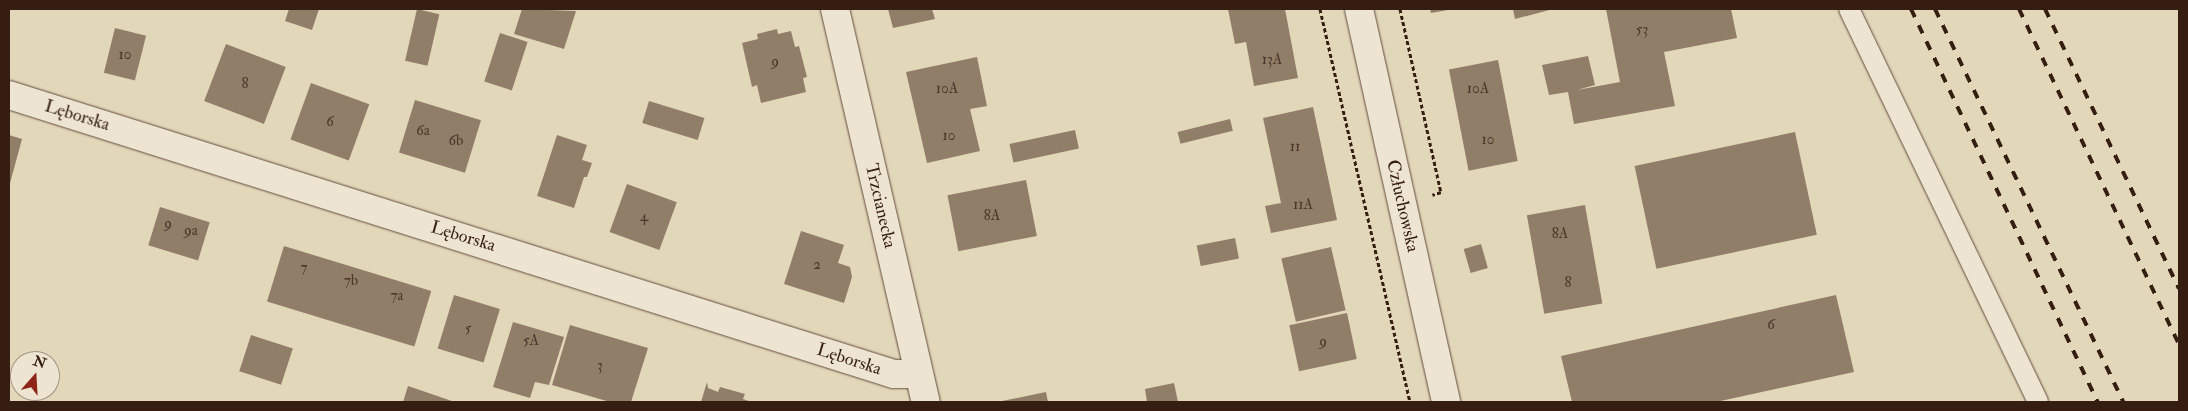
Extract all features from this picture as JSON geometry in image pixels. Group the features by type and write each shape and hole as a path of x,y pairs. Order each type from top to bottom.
{"street":[{"name":"Trzcianecka","path":"835,9 926,402"},
{"name":"Człuchowska","path":"1359,9 1446,402"},
{"name":"Lęborska","path":"9,95 894,374 918,374"}],"lane":[{"path":"1850,9 2038,402"}],"path":[{"path":"1320,9 1410,402"},
{"path":"1400,9 1441,192 1401,203"}],"building":[{"path":"289,9 319,9 312,30 285,21"},
{"path":"417,9 439,14 427,66 405,61"},
{"path":"522,9 576,11 564,49 514,34"},
{"path":"888,9 932,9 935,19 893,28"},
{"path":"1228,9 1285,9 1298,78 1254,86 1246,42 1235,44"},
{"path":"1430,9 1448,9 1448,10 1431,13"},
{"path":"1513,9 1553,9 1515,19"},
{"path":"1606,9 1731,9 1737,38 1664,52 1675,106 1574,124 1568,92 1549,95 1542,65 1588,56 1595,85 1577,90 1620,82"},
{"path":"115,28 146,36 135,80 104,73"},
{"path":"777,29 778,34 791,31 795,47 799,46 807,77 803,78 806,92 761,103 757,85 752,87 742,43 758,39 757,34"},
{"path":"500,33 528,42 512,90 484,82"},
{"path":"226,44 286,67 264,124 204,101"},
{"path":"977,57 987,106 970,109 980,151 927,163 906,72"},
{"path":"1498,60 1518,161 1469,171 1449,70"},
{"path":"311,83 369,104 349,161 290,139"},
{"path":"415,100 481,120 465,173 399,153"},
{"path":"649,101 704,118 698,140 642,123"},
{"path":"1313,107 1337,220 1271,233 1265,206 1281,203 1263,118"},
{"path":"1230,119 1233,131 1181,144 1178,132"},
{"path":"1075,130 1079,149 1013,163 1009,144"},
{"path":"1795,132 1817,235 1656,269 1635,166"},
{"path":"9,135 22,139 9,187"},
{"path":"557,135 587,145 582,160 592,163 587,177 584,177 574,208 537,196"},
{"path":"1026,180 1037,236 958,251 947,195"},
{"path":"627,184 677,202 659,250 610,232"},
{"path":"1585,205 1602,303 1544,314 1527,215"},
{"path":"160,207 210,222 198,260 148,245"},
{"path":"801,231 844,245 838,263 850,267 852,277 844,303 784,284"},
{"path":"1235,238 1239,259 1201,266 1197,245"},
{"path":"1481,244 1488,268 1471,273 1464,249"},
{"path":"284,246 431,291 414,346 267,301"},
{"path":"1331,247 1346,310 1296,322 1281,258"},
{"path":"454,295 500,309 484,363 438,349"},
{"path":"1836,295 1854,372 1716,402 1572,402 1561,356"},
{"path":"1347,313 1357,359 1299,371 1289,325"},
{"path":"513,322 564,337 549,385 535,382 530,398 493,387"},
{"path":"570,325 648,348 631,402 610,402 552,385"},
{"path":"251,335 293,349 281,385 239,371"},
{"path":"707,382 708,388 718,392 720,387 745,394 743,399 752,402 701,402"},
{"path":"1174,383 1178,402 1147,402 1145,389"},
{"path":"408,386 452,401 403,402"},
{"path":"1046,392 1048,402 1002,402 1002,401"}],"railway":[{"path":"1911,9 2098,402"},
{"path":"1935,9 2123,402"},
{"path":"2019,9 2179,345"},
{"path":"2045,9 2179,289"}]}
